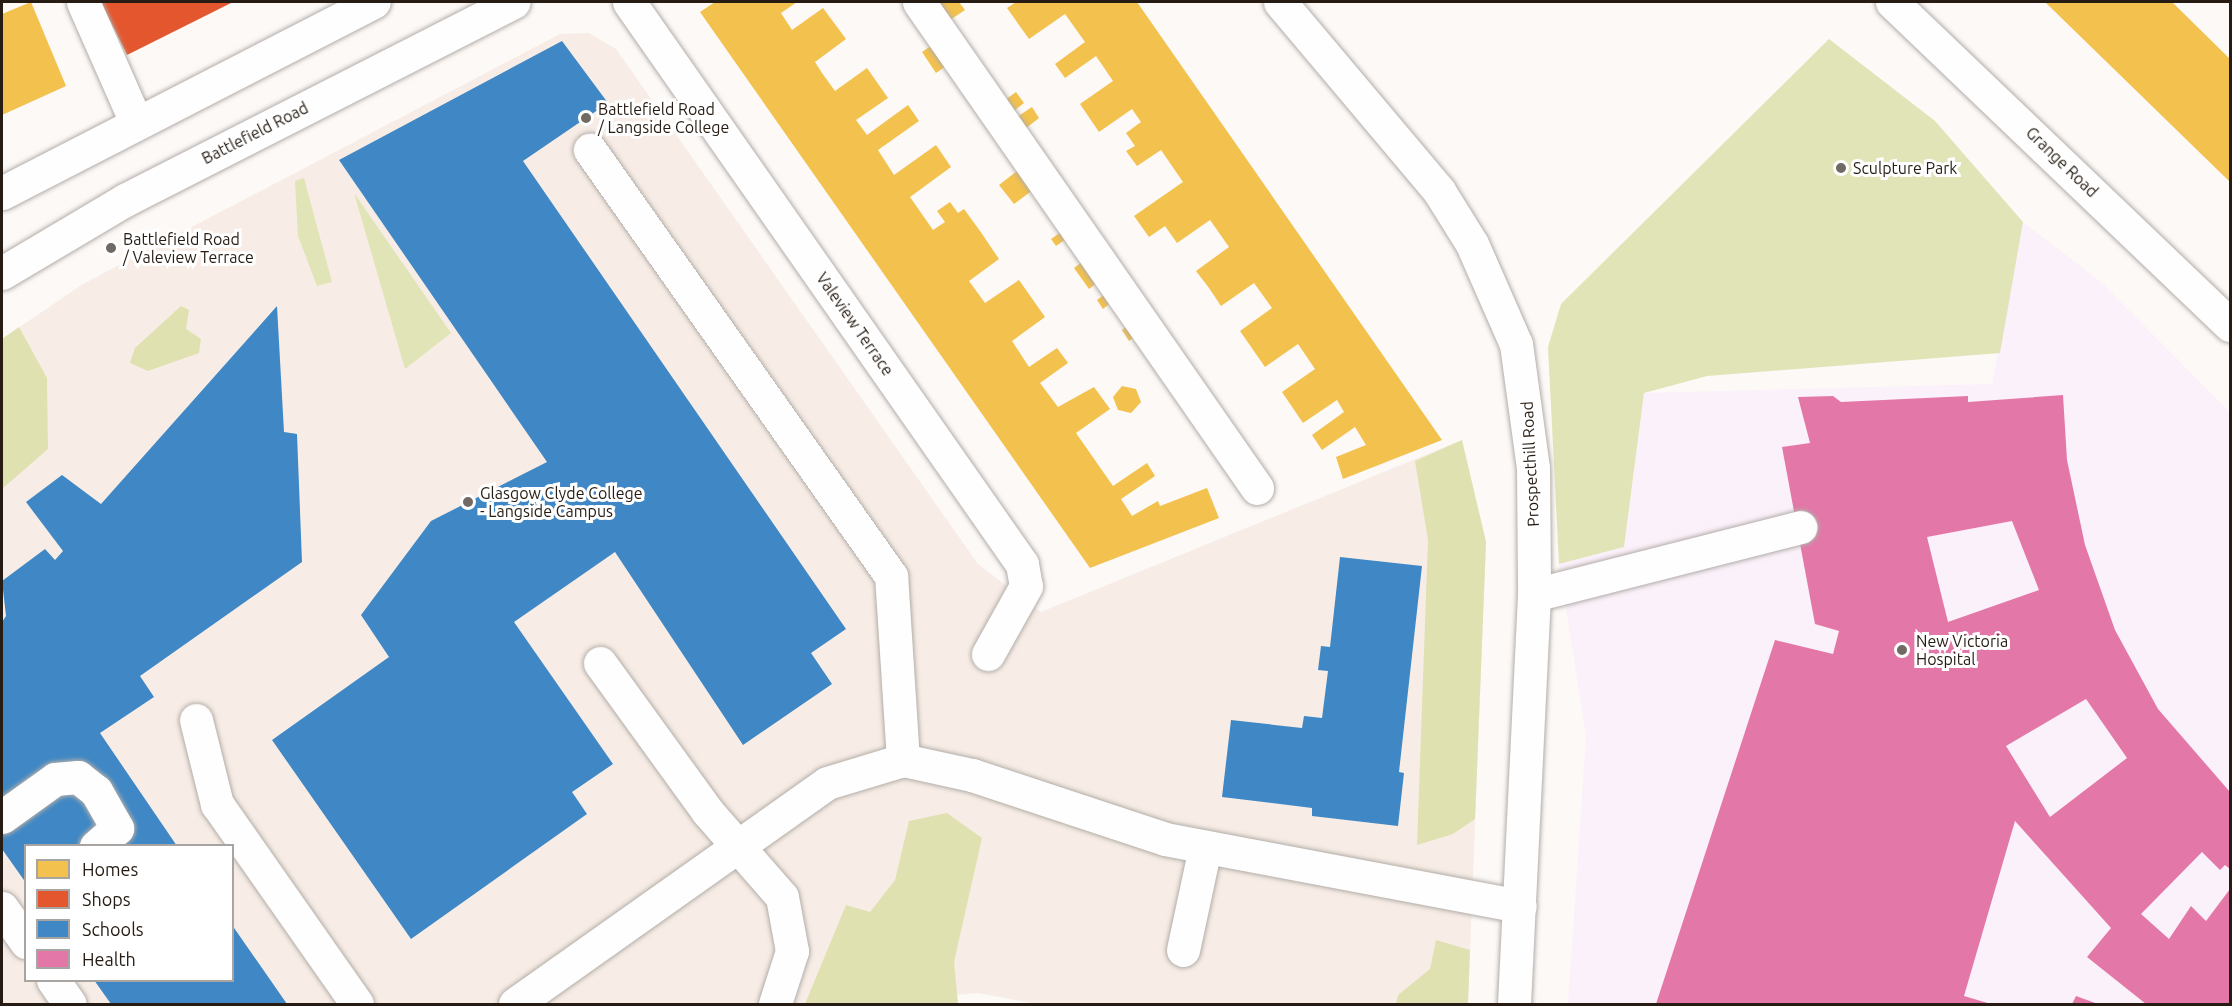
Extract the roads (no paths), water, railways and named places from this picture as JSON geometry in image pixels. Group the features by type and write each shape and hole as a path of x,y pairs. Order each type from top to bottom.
{"main road":[{"path":"83,2 136,122"},
{"path":"2,193 136,122 374,2"},
{"name":"Battlefield Road","path":"2,273 125,200 513,2"},
{"name":"Valeview Terrace","path":"629,2 1022,564 1026,586 988,654"},
{"path":"919,2 1257,488"},
{"name":"Prospecthill Road","path":"1280,2 1439,191 1472,244 1516,344 1533,468 1534,595 1514,1005"},
{"name":"Grange Road","path":"1892,2 2230,325"},
{"path":"590,150 891,576 903,760"},
{"path":"1534,595 1800,527"},
{"path":"600,663 707,811 771,879 789,916 790,966 775,1005"},
{"path":"196,720 217,804 357,1005"},
{"path":"515,1005 827,783 903,760 946,767 1205,847 1520,906"},
{"path":"2,817 54,779 78,777 96,792 117,828 98,844"},
{"path":"1183,950 1205,847"},
{"path":"54,982 70,1005"}],"place":[{"name":"Battlefield Road / Langside College","path":"586,118"},
{"name":"Sculpture Park","path":"1841,168"},
{"name":"Battlefield Road / Valeview Terrace","path":"111,248"},
{"name":"Glasgow Clyde College - Langside Campus","path":"468,502"},
{"name":"New Victoria Hospital","path":"1902,650"}]}
